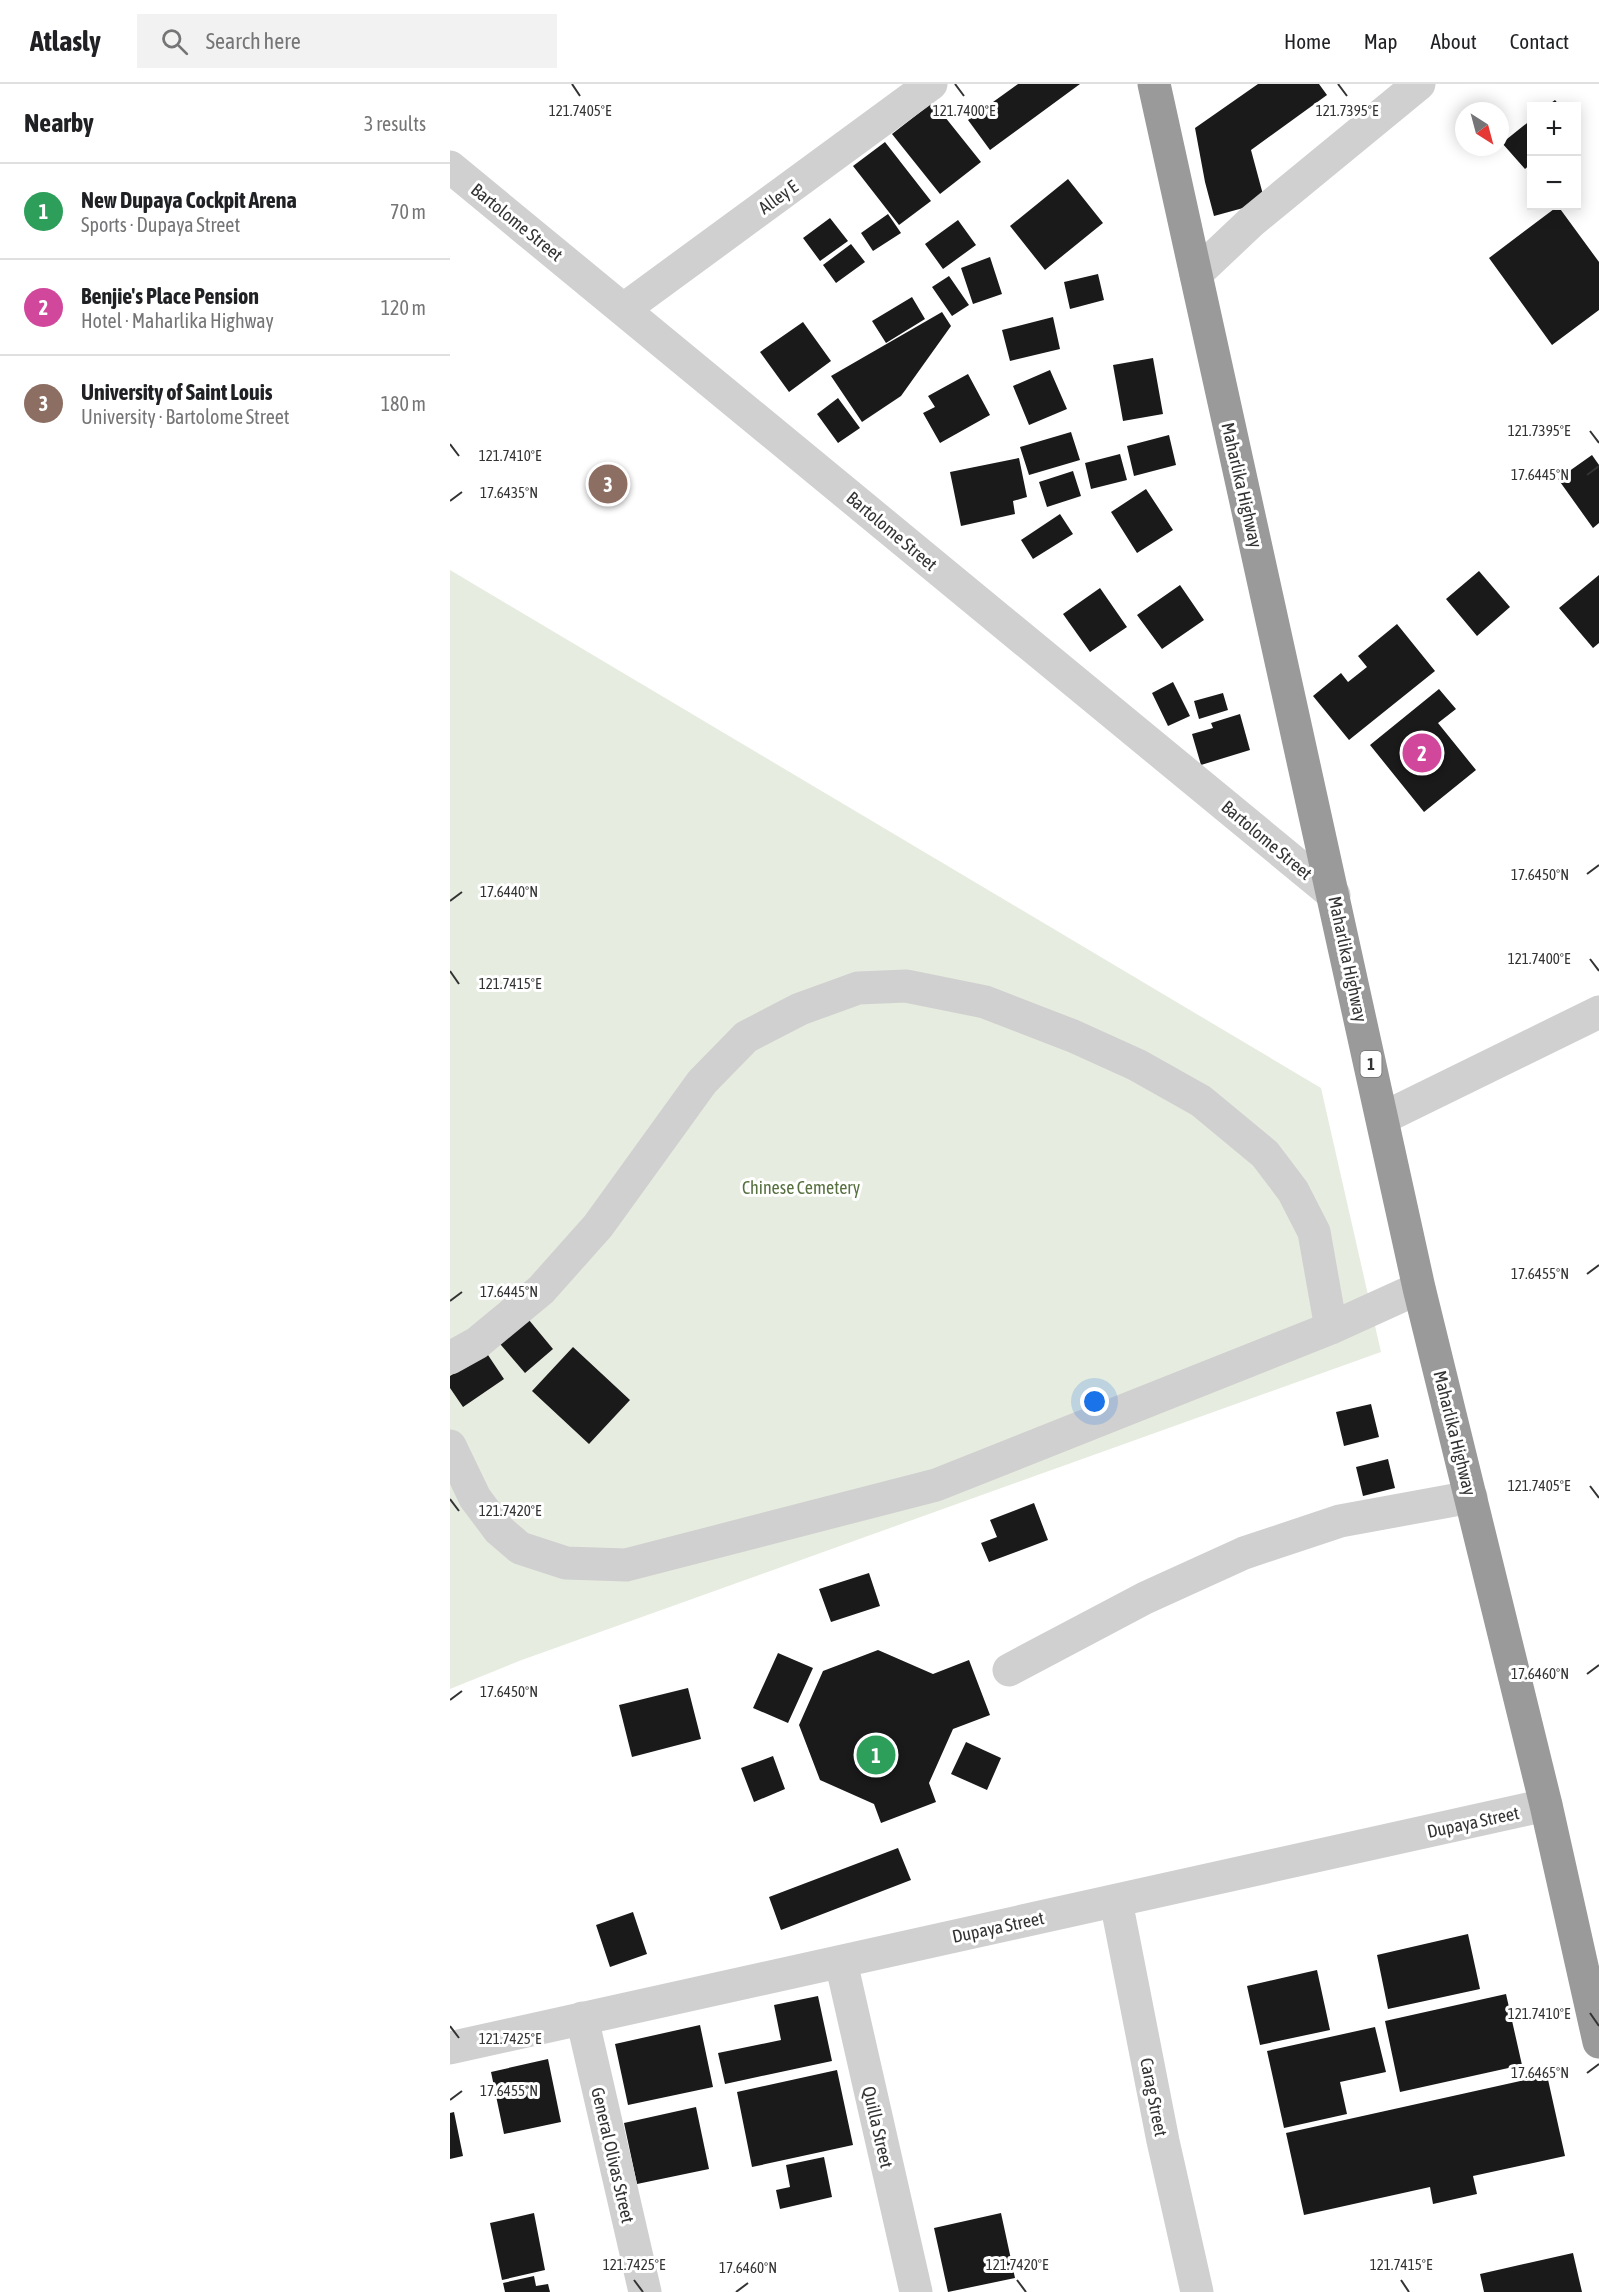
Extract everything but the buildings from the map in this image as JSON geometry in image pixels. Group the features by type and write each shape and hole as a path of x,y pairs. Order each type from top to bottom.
{"highway":[{"name":"Maharlika Highway","path":"1154,84 1419,1288 1546,1805 1599,2042"}],"street":[{"name":"Alley E","path":"624,309 932,84"},
{"path":"1196,274 1251,222 1419,84"},
{"name":"Bartolome Street","path":"450,167 1334,895"},
{"path":"450,1358 477,1343 541,1290 598,1226 702,1082 746,1037 800,1009 858,988 906,986 985,1002 1073,1036 1137,1065 1201,1101 1265,1154 1293,1191 1314,1232 1331,1328"},
{"path":"1383,1118 1599,1012"},
{"path":"450,1446 474,1498 499,1530 520,1548 566,1563 626,1565 936,1485 1331,1328 1419,1288"},
{"path":"1009,1670 1145,1598 1244,1553 1340,1521 1471,1497"},
{"name":"Dupaya Street","path":"450,2048 1546,1805"},
{"name":"Carag Street","path":"1116,1901 1163,2141 1197,2292"},
{"name":"Quilla Street","path":"841,1962 916,2292"},
{"name":"General Olivas Street","path":"582,2018 645,2292"}],"green space":[{"name":"Chinese Cemetery","path":"450,570 1321,1088 1381,1352 519,1661 450,1689"}],"place":[{"name":"University of Saint Louis","path":"608,484"},
{"name":"Benjie's Place Pension","path":"1422,753"},
{"name":"New Dupaya Cockpit Arena","path":"876,1755"}]}
